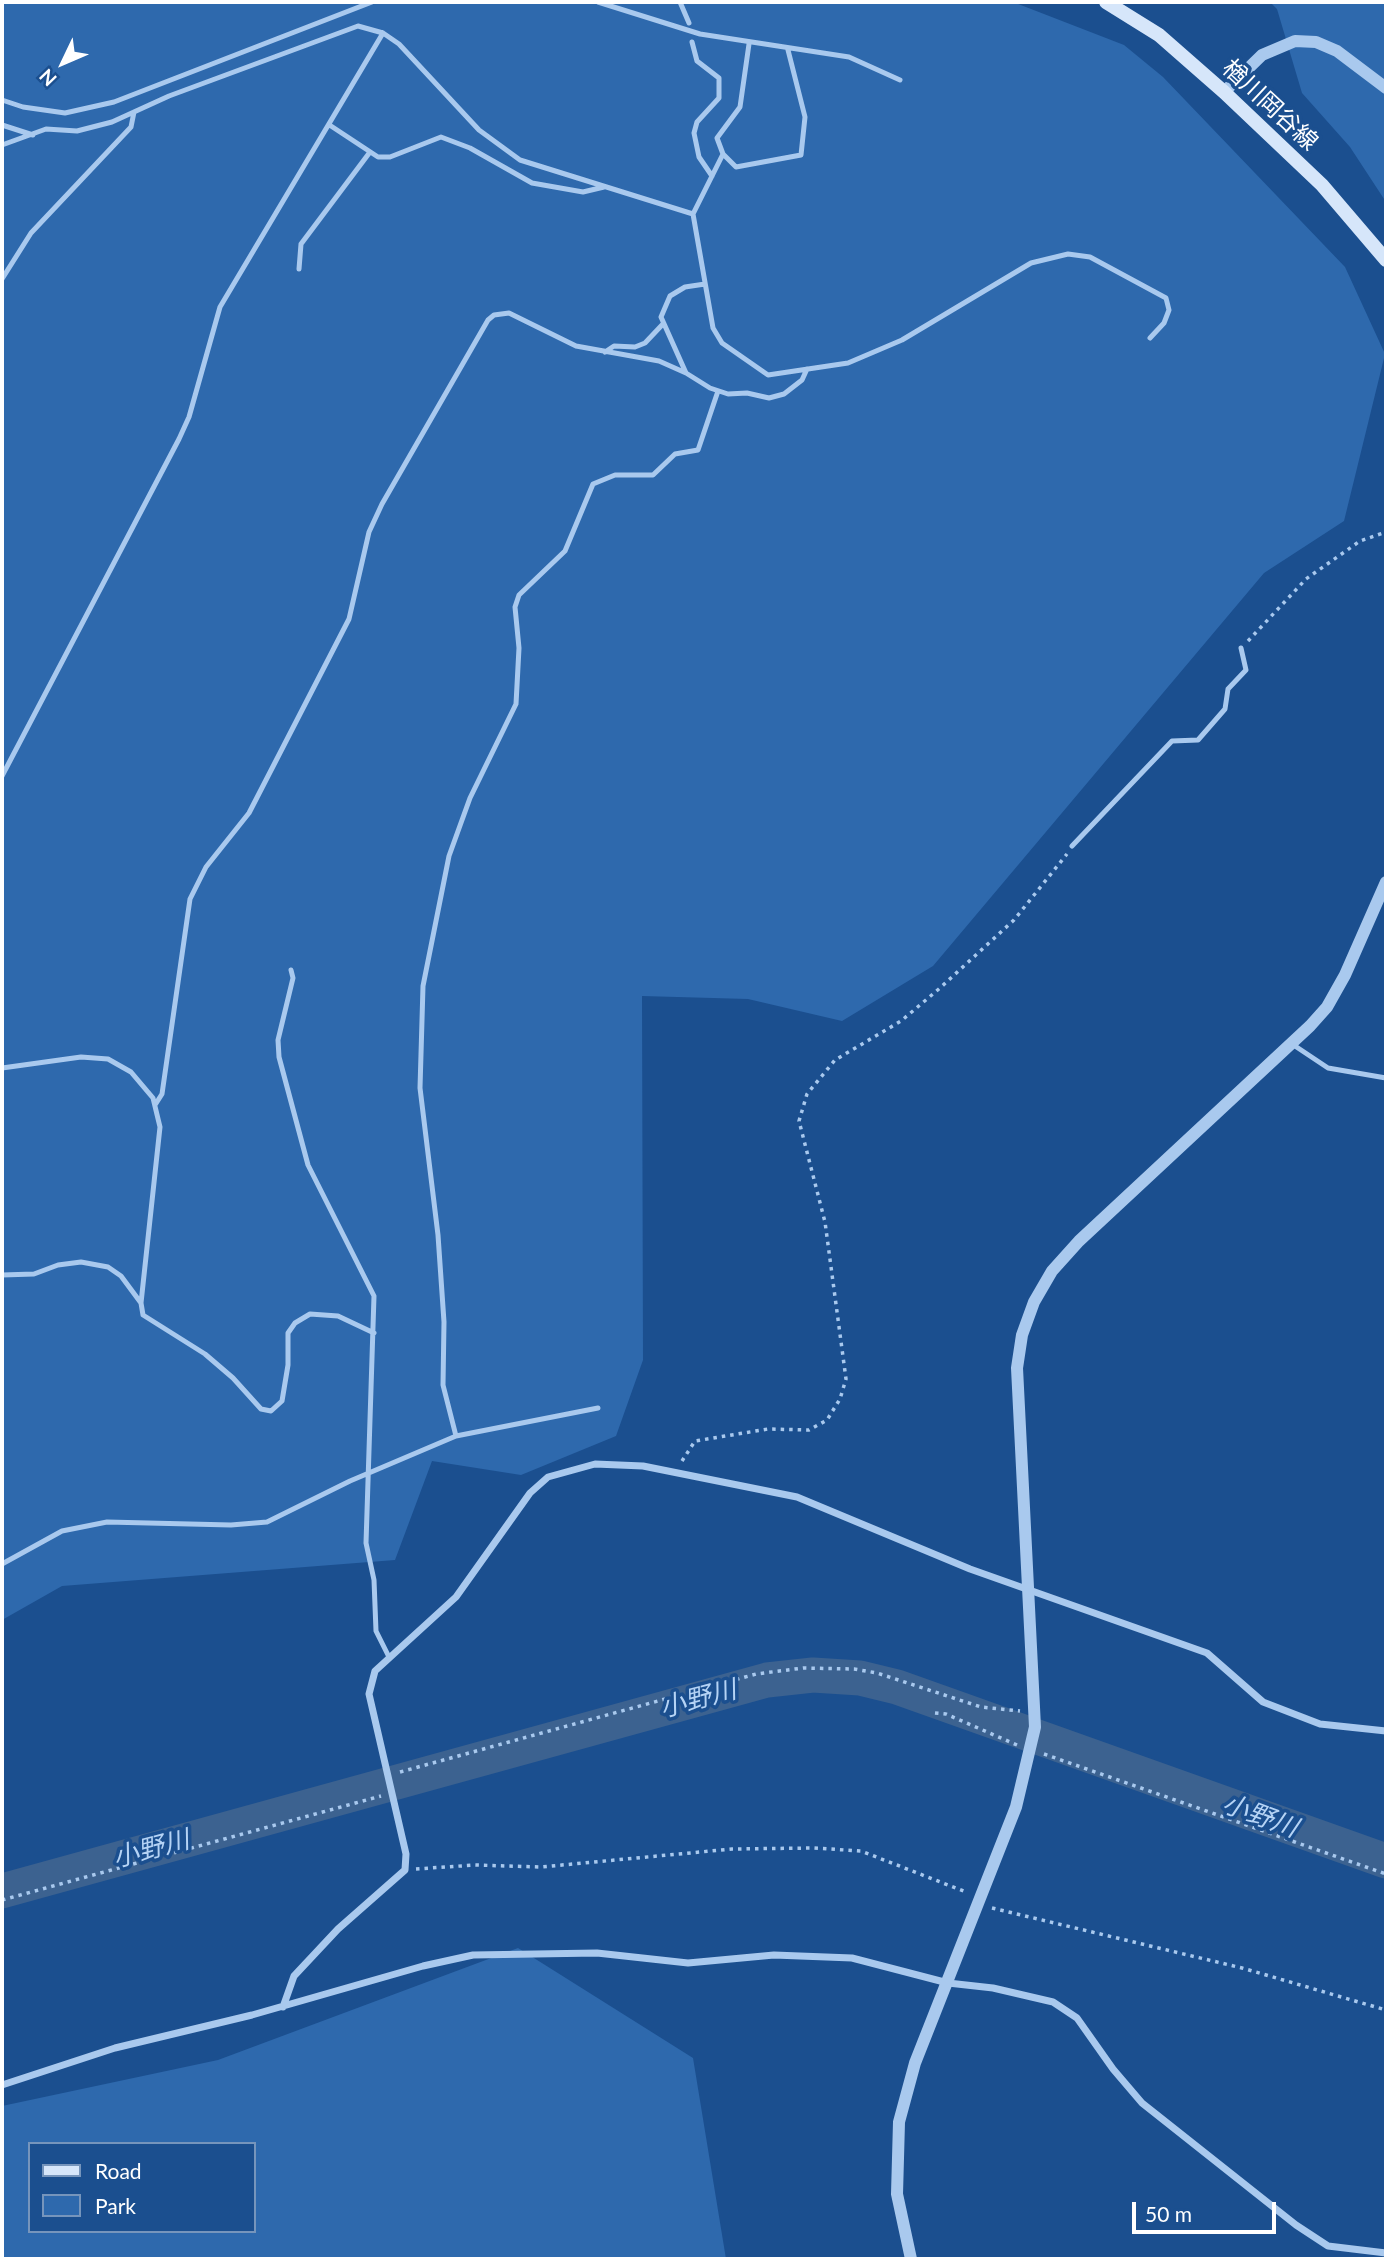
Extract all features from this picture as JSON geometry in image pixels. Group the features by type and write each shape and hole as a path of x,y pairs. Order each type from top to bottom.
{"main road":[{"name":"楢川岡谷線","path":"1106,2 1159,35 1224,92 1322,185 1386,260"}],"street":[{"path":"1224,92 1262,55 1295,41 1316,42 1338,51 1386,88"},
{"path":"911,2259 897,2193 899,2122 915,2063 1016,1807 1035,1727 1017,1368 1022,1335 1034,1302 1052,1271 1079,1241 1292,1044 1327,1007 1345,975 1386,882"},
{"path":"283,2007 293,1976 338,1929 405,1870 406,1854 369,1694 375,1671 456,1597 530,1493 548,1477 595,1464 643,1466 797,1497 1028,1591 1207,1653 1263,1702 1308,1720 1320,1724 1386,1731"},
{"path":"2,2085 115,2049 473,1955 597,1953 688,1963 774,1955 852,1958 948,1983 993,1988 1053,2002 1077,2018 1113,2069 1142,2103 1296,2225 1328,2246 1386,2253"}],"lane":[{"path":"2,100 23,107 65,113 114,102 372,2"},
{"path":"598,2 700,34 749,44 849,57 900,80"},
{"path":"680,2 688,23"},
{"path":"2,145 46,129 77,131 112,122 358,26 383,33 399,44 479,130 520,160 692,214"},
{"path":"2,776 179,439 189,417 220,307 331,126 383,33"},
{"path":"692,42 697,61 719,78 719,98 697,122 694,133 699,157 712,176"},
{"path":"749,44 740,107 717,138 723,155 736,167 801,155 805,117 788,50"},
{"path":"2,279 30,233 131,127 134,112"},
{"path":"2,125 33,135"},
{"path":"331,126 378,158 390,157 441,137 470,148 532,183 583,192 604,187"},
{"path":"299,269 301,244 370,152"},
{"path":"723,155 692,214 713,328 722,343 768,375 848,363 902,340 1031,263 1068,254 1090,257 1166,298 1169,310 1164,323 1150,338"},
{"path":"686,373 673,338 662,325 661,317 670,296 685,287 705,284"},
{"path":"155,1105 162,1094 190,899 206,867 249,813 349,619 369,532 462,361 488,320 494,315 509,313 576,346 659,361 718,391 769,398 783,394 802,380 807,369"},
{"path":"605,352 614,346 635,347 645,343 662,325"},
{"path":"456,1436 443,1385 444,1322 438,1235 419,1088 423,986 449,856 470,798 516,705 519,648 515,607 519,595 565,551 593,484 615,475 653,475 675,454 690,454 698,450 718,391"},
{"path":"1072,846 1172,741 1198,740 1225,709 1228,689 1246,670 1241,648"},
{"path":"291,970 293,978 278,1040 279,1057 308,1165 374,1296 366,1543 374,1580 376,1631 389,1657"},
{"path":"1292,1044 1328,1068 1386,1078"},
{"path":"2,1068 81,1057 108,1059 131,1072 153,1098 160,1127 141,1303 143,1315 205,1354 233,1378 261,1409 271,1411 282,1401 288,1365 288,1333 295,1322 310,1314 338,1316 374,1333"},
{"path":"2,1275 34,1275 58,1265 81,1262 108,1267 121,1276 141,1303"},
{"path":"2,1564 62,1531 107,1522 231,1525 267,1522 369,1473 456,1436 598,1408"}],"path":[{"path":"1241,648 1306,579 1360,541 1386,532"},
{"path":"675,1473 695,1441 768,1429 809,1430 827,1420 840,1399 846,1379 825,1222 799,1121 807,1094 835,1060 901,1021 1014,920 1057,870 1072,846"},
{"path":"2,1900 756,1674 803,1668 854,1668 981,1707 1034,1713"},
{"path":"935,1713 946,1714 991,1732 1002,1741 1032,1747 1386,1874"},
{"path":"405,1870 475,1865 541,1867 732,1849 814,1848 861,1851 980,1900 995,1909 1104,1932 1386,2010"}],"green space":[{"path":"2,2 1013,2 1124,45 1163,77 1345,267 1385,354 1344,521 1264,573 933,966 842,1021 748,999 642,996 643,1360 616,1436 521,1475 432,1461 395,1560 62,1586 2,1620"},
{"path":"1270,2 1386,2 1386,202 1350,147 1302,93 1277,9"},
{"path":"518,1948 693,2058 726,2259 2,2259 2,2106 218,2060"}],"waterway":[{"name":"小野川","path":"2,1891 767,1680 813,1675 860,1678 897,1687 1386,1861"}]}
